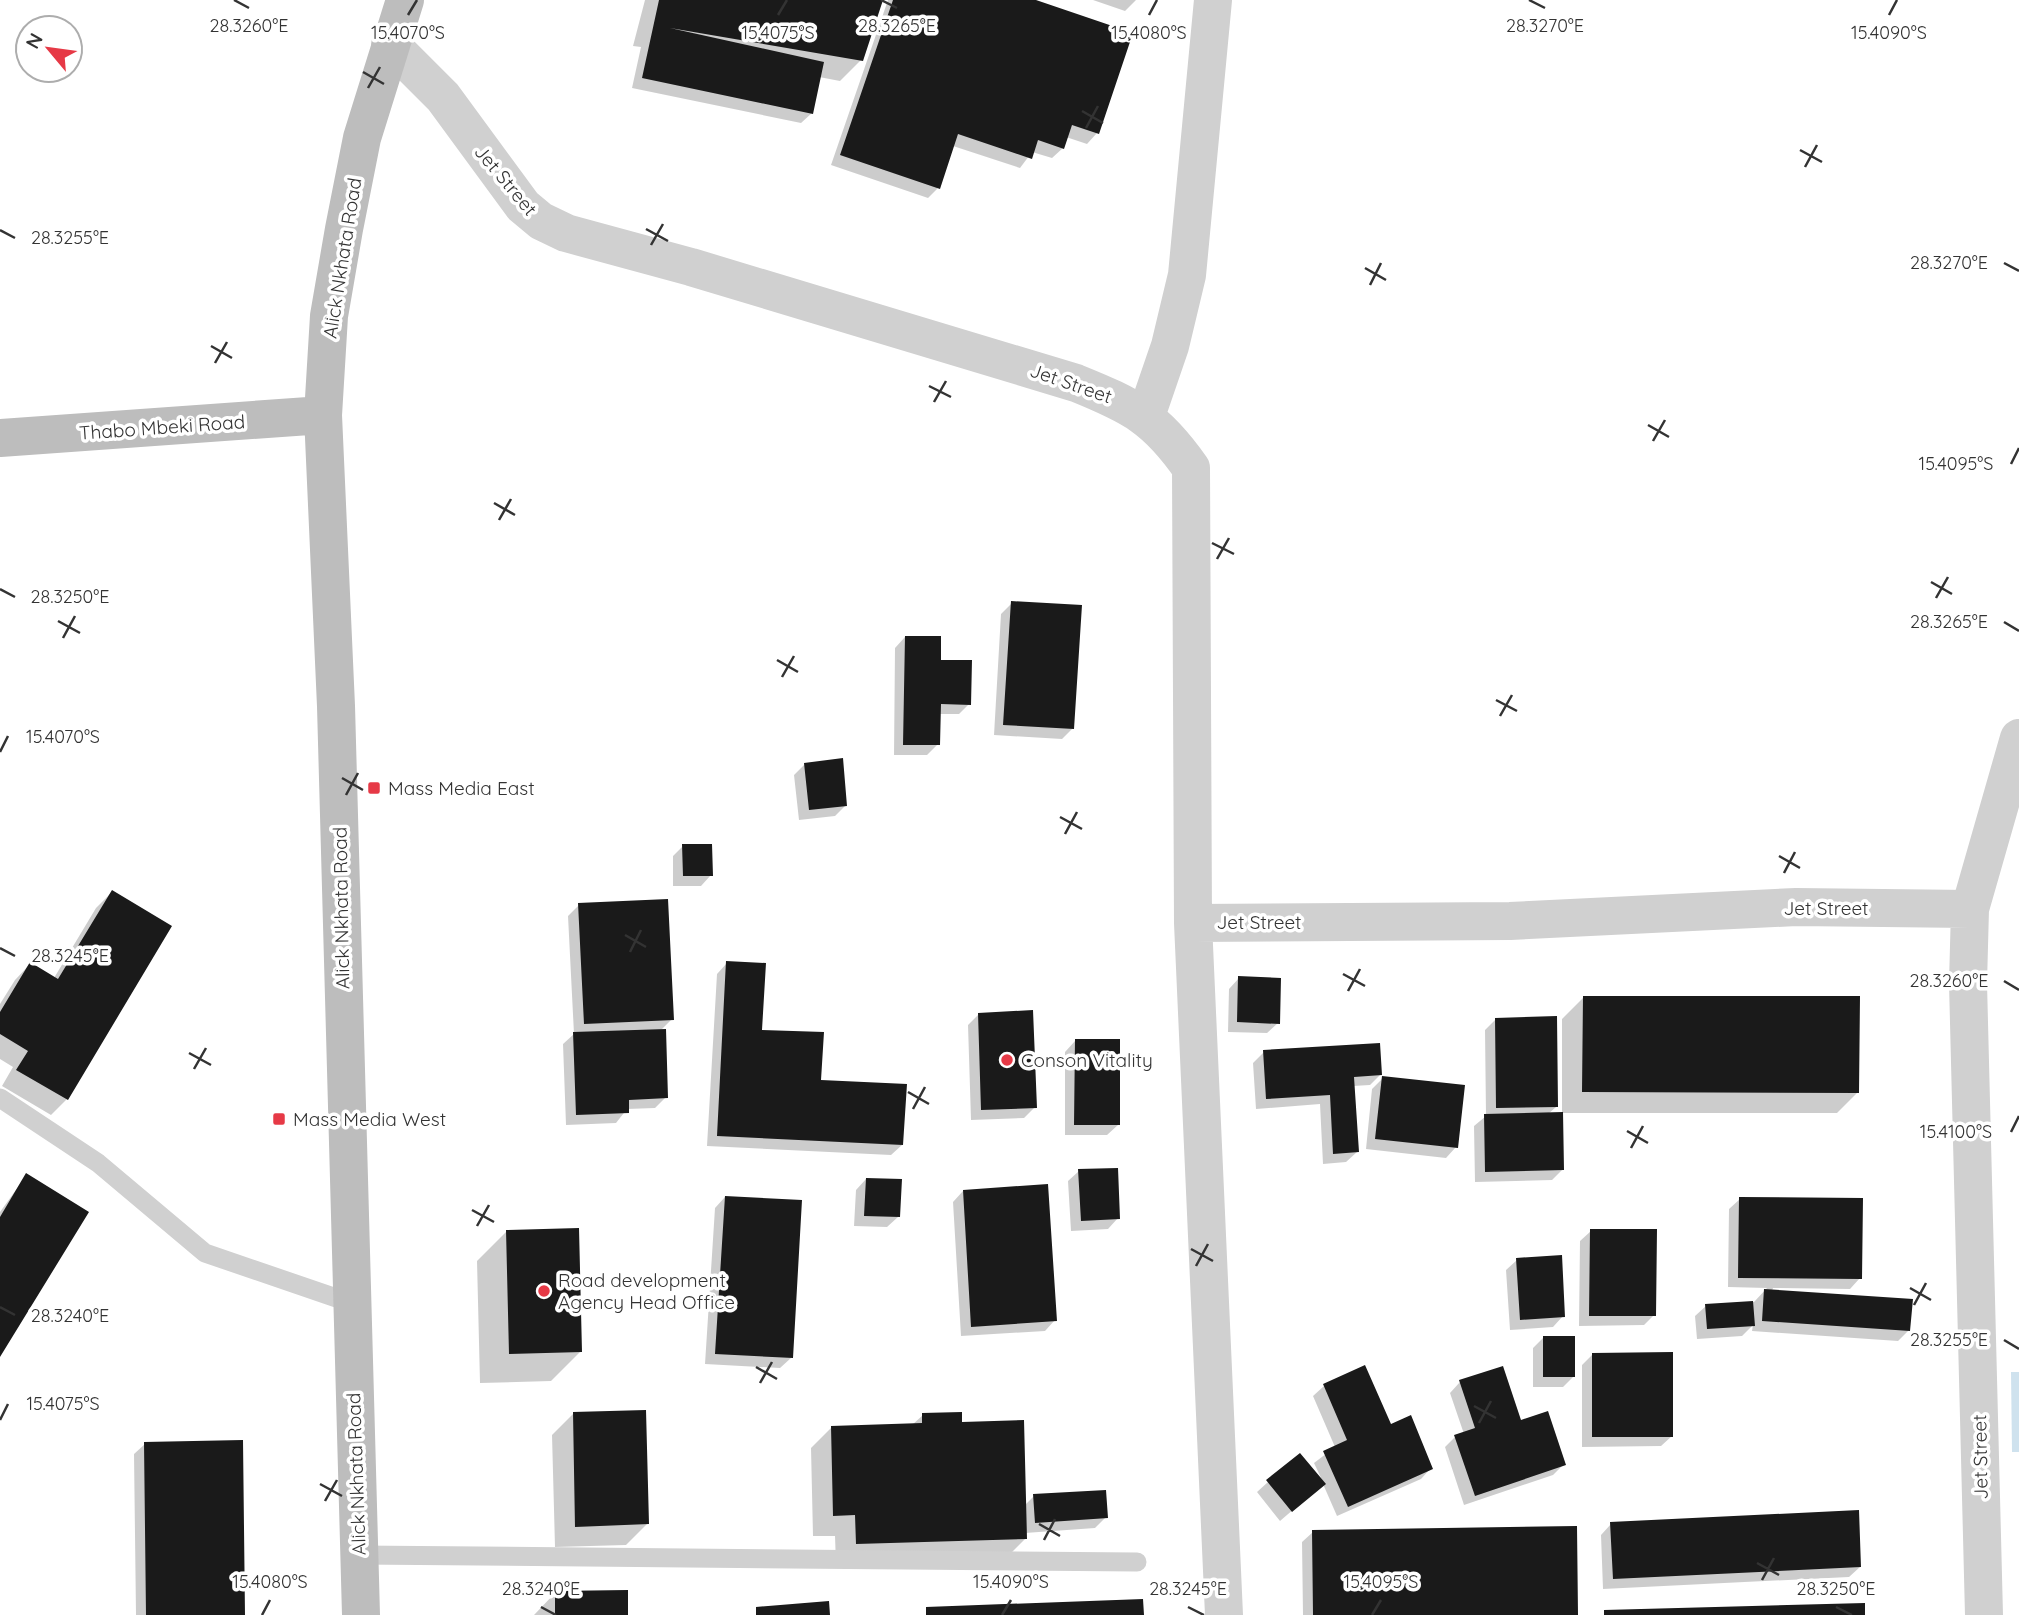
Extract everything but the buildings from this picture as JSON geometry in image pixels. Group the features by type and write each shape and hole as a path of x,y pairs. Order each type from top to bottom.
{"main road":[{"name":"Alick Nkhata Road","path":"361,1615 336,706 323,415 329,316 344,229 362,138 405,0"},
{"name":"Thabo Mbeki Road","path":"0,438 323,415"}],"street":[{"path":"1146,416 1170,346 1186,275 1213,0"},
{"name":"Jet Street","path":"390,44 443,97 523,206 541,221 566,233 691,267 1076,383 1119,400 1146,416 1168,435 1191,468 1194,923 1510,921 1796,908 1970,909 1968,983 1984,1615"},
{"path":"1970,909 2019,738"},
{"path":"1194,923 1224,1615"}],"lane":[{"path":"0,1098 98,1163 205,1252 351,1303"},
{"path":"358,1555 1137,1562"}],"water":[{"path":"2011,1372 2019,1372 2019,1452 2012,1452"}],"place":[{"name":"Mass Media East","path":"374,788"},
{"name":"Conson Vitality","path":"1007,1060"},
{"name":"Mass Media West","path":"279,1119"},
{"name":"Road development Agency Head Office","path":"544,1291"}]}
